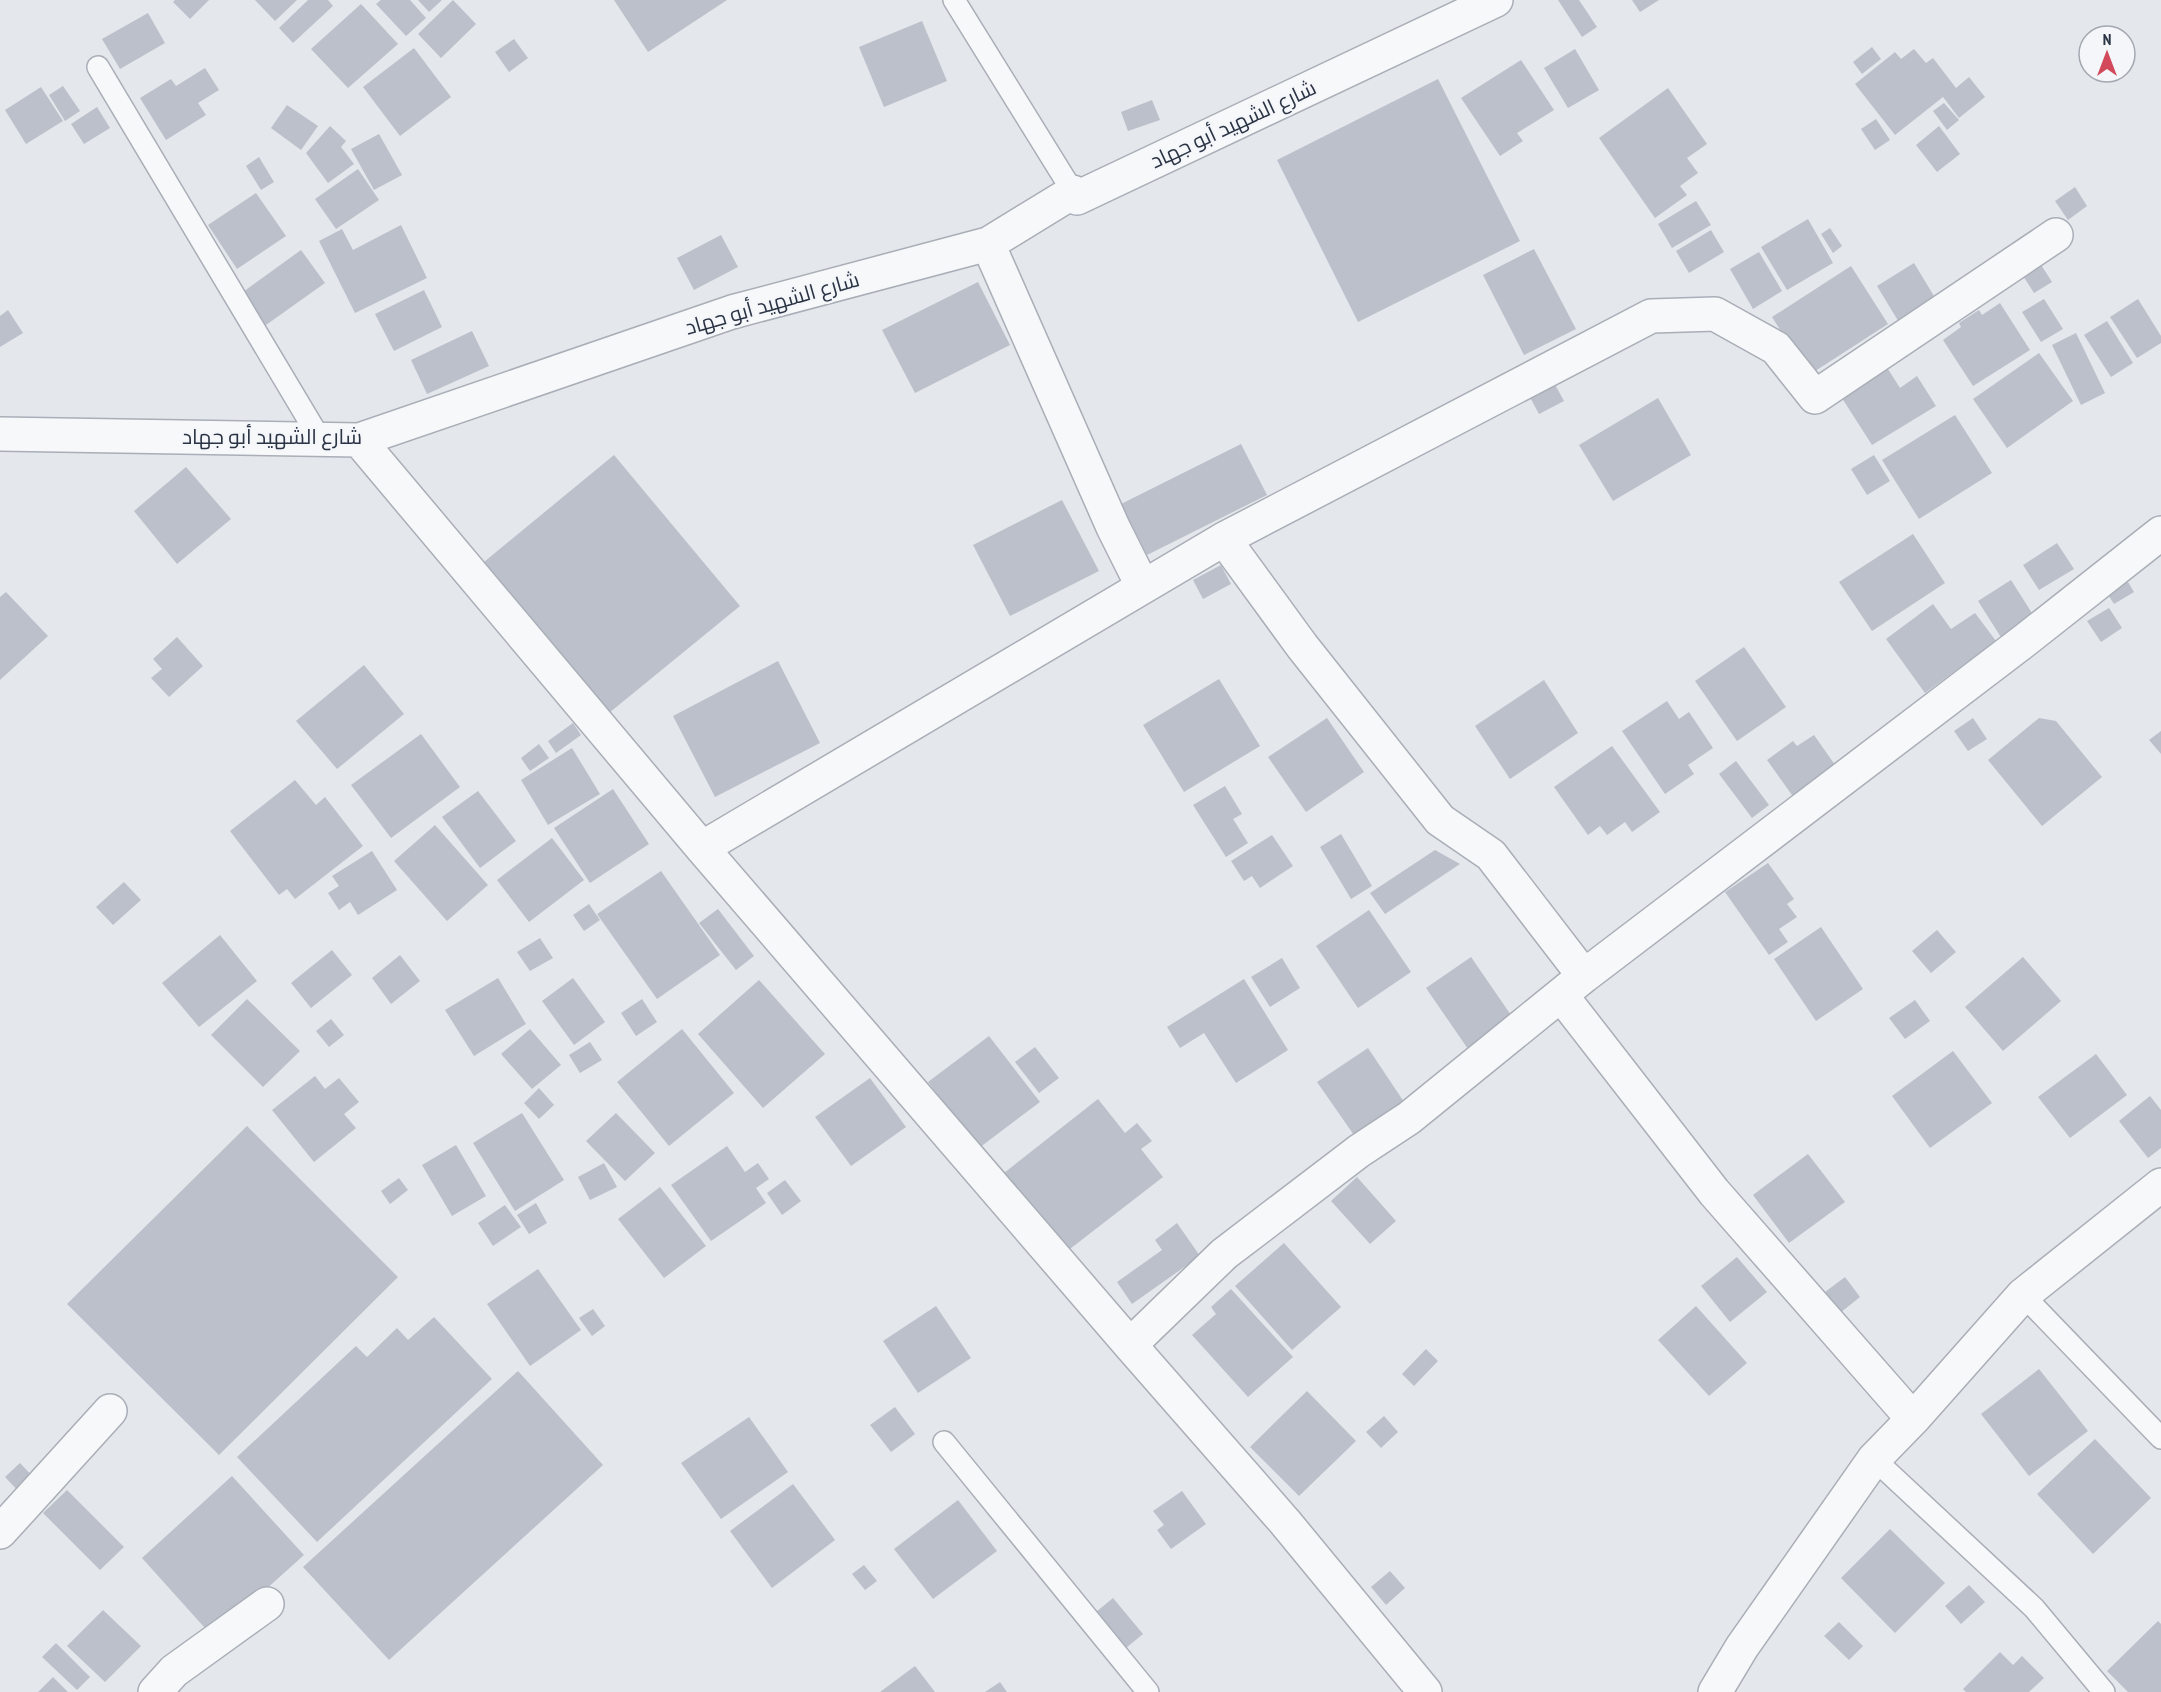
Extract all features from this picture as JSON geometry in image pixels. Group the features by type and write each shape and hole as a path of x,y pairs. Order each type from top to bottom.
{"street":[{"name":"شارع الشهيد أبو جهاد","path":"0,434 359,440 732,312 988,244 1073,192 1077,198 1496,0"},
{"path":"702,848 1224,539 1651,316 1715,314 1776,348 1815,397 2056,235"},
{"path":"988,244 1113,528 1143,587"},
{"path":"359,440 702,848 1285,1522 1425,1692"},
{"path":"1130,1345 1224,1254 1359,1151 1409,1118 1572,986 2024,641 2161,533"},
{"path":"1224,539 1302,646 1440,820 1491,855 1572,986 1714,1192 1913,1419"},
{"path":"1715,1692 1742,1647 1874,1459 1913,1419 2023,1295 2161,1185"},
{"path":"0,1532 110,1410"},
{"path":"155,1692 174,1671 267,1604"}],"lane":[{"path":"954,0 1073,192"},
{"path":"98,67 320,439"},
{"path":"2023,1295 2161,1438"},
{"path":"944,1442 1148,1692"},
{"path":"1874,1459 2034,1608 2104,1692"}],"building":[{"path":"175,0 209,0 190,19 173,2"},
{"path":"255,0 297,0 275,21"},
{"path":"308,0 328,0 333,6 293,43 279,28"},
{"path":"381,0 410,0 426,18 406,36 376,4"},
{"path":"418,0 442,0 429,12"},
{"path":"453,0 476,24 441,58 418,34"},
{"path":"614,0 727,0 648,52"},
{"path":"1558,0 1579,0 1597,27 1582,37"},
{"path":"1632,0 1659,0 1640,12"},
{"path":"361,4 398,44 348,88 311,49"},
{"path":"148,13 165,43 120,69 102,39"},
{"path":"922,21 947,81 884,107 859,47"},
{"path":"514,39 528,58 509,72 495,52"},
{"path":"1872,47 1881,59 1862,74 1853,62"},
{"path":"414,48 451,97 400,136 363,87"},
{"path":"1575,49 1599,90 1568,108 1544,68"},
{"path":"1914,49 1926,63 1933,58 1956,88 1969,77 1985,97 1959,118 1943,97 1895,135 1855,84 1895,52 1901,59"},
{"path":"1521,60 1554,110 1517,133 1523,141 1500,156 1461,98"},
{"path":"205,68 219,90 198,103 206,115 166,140 140,98 171,79 176,86"},
{"path":"1438,79 1520,241 1358,322 1277,160"},
{"path":"63,86 80,111 65,121 49,95"},
{"path":"41,87 63,121 26,144 5,110"},
{"path":"1668,88 1707,144 1687,158 1698,173 1680,186 1687,195 1655,218 1599,138"},
{"path":"1152,100 1160,120 1128,131 1121,112"},
{"path":"1944,103 1959,120 1947,130 1933,111"},
{"path":"287,105 318,126 301,150 271,128"},
{"path":"97,107 110,128 84,144 71,124"},
{"path":"1876,119 1890,140 1875,150 1861,129"},
{"path":"330,126 346,141 341,147 354,164 328,183 306,153"},
{"path":"1939,126 1960,154 1937,172 1916,145"},
{"path":"379,134 402,175 374,190 351,149"},
{"path":"259,157 274,182 261,190 246,166"},
{"path":"358,169 379,200 336,229 315,199"},
{"path":"2075,187 2087,206 2068,220 2055,201"},
{"path":"256,193 286,236 237,269 208,225"},
{"path":"1696,201 1711,225 1672,248 1658,224"},
{"path":"1808,219 1833,263 1787,290 1761,247"},
{"path":"401,225 427,278 355,313 319,241 342,229 353,250"},
{"path":"1830,228 1842,246 1833,253 1821,234"},
{"path":"1711,230 1724,252 1689,273 1676,251"},
{"path":"721,235 738,267 694,290 677,258"},
{"path":"1534,249 1576,329 1524,355 1483,275"},
{"path":"301,250 325,283 266,325 243,292"},
{"path":"1759,252 1782,291 1753,309 1730,269"},
{"path":"2038,260 2052,282 2034,293 2020,271"},
{"path":"1914,263 1937,301 1900,324 1877,286"},
{"path":"1851,266 1888,324 1809,375 1772,317"},
{"path":"978,282 1010,345 915,393 882,330"},
{"path":"424,290 442,327 394,351 375,314"},
{"path":"2044,299 2063,329 2041,342 2022,312"},
{"path":"2138,299 2161,336 2161,343 2137,358 2110,317"},
{"path":"2000,303 2030,350 1973,386 1943,340 1961,327 1959,323 1979,310 1982,315"},
{"path":"8,310 23,333 0,347 0,316"},
{"path":"2107,321 2133,363 2111,377 2084,335"},
{"path":"472,331 489,366 427,394 411,360"},
{"path":"2076,333 2105,393 2081,405 2052,345"},
{"path":"2039,353 2073,401 2007,448 1973,399"},
{"path":"1886,366 1900,388 1917,376 1936,406 1872,445 1840,395"},
{"path":"1552,379 1564,401 1539,414 1527,392"},
{"path":"1658,398 1691,455 1613,501 1579,445"},
{"path":"1955,415 1992,473 1919,519 1882,460"},
{"path":"1241,444 1267,495 1147,555 1121,504"},
{"path":"614,455 740,606 609,713 484,562"},
{"path":"1874,455 1890,481 1867,495 1851,469"},
{"path":"186,467 231,519 177,564 134,511"},
{"path":"1062,500 1099,571 1010,616 973,545"},
{"path":"1913,534 1945,583 1872,631 1839,582"},
{"path":"2057,543 2074,569 2039,590 2023,565"},
{"path":"1221,565 1231,584 1203,599 1193,580"},
{"path":"2125,577 2134,592 2114,604 2105,590"},
{"path":"2011,580 2037,621 2004,642 1978,601"},
{"path":"6,592 48,636 0,680 0,597"},
{"path":"1933,604 1951,629 1975,613 1996,641 1925,693 1886,639"},
{"path":"2109,608 2122,628 2101,642 2087,621"},
{"path":"177,637 203,666 169,697 151,678 162,669 153,659"},
{"path":"1744,647 1786,707 1737,741 1695,681"},
{"path":"778,661 820,743 715,797 673,716"},
{"path":"364,665 404,714 337,769 296,721"},
{"path":"1219,679 1260,746 1184,792 1143,725"},
{"path":"1544,680 1578,733 1510,779 1475,726"},
{"path":"1667,701 1679,719 1689,712 1713,748 1688,765 1694,774 1665,794 1622,731"},
{"path":"1327,718 1364,772 1306,812 1268,757"},
{"path":"1973,718 1987,739 1968,751 1954,731"},
{"path":"2039,718 2056,721 2102,777 2042,826 1988,760"},
{"path":"573,723 581,735 556,753 548,741"},
{"path":"2161,731 2161,754 2149,740"},
{"path":"421,734 460,787 391,838 351,785"},
{"path":"1814,735 1840,772 1797,802 1767,760 1793,741 1797,746"},
{"path":"539,744 549,758 530,771 521,758"},
{"path":"1612,746 1660,812 1632,832 1625,822 1607,835 1600,826 1588,835 1554,787"},
{"path":"572,748 600,794 548,825 521,780"},
{"path":"1736,761 1769,805 1752,818 1719,774"},
{"path":"295,780 316,805 325,797 363,846 295,899 287,889 279,895 230,831"},
{"path":"1225,786 1242,814 1233,819 1248,843 1226,857 1193,805"},
{"path":"613,789 649,844 590,883 554,828"},
{"path":"478,791 516,841 480,868 442,817"},
{"path":"435,825 488,885 447,921 394,861"},
{"path":"1341,834 1372,886 1351,899 1320,847"},
{"path":"1272,835 1293,866 1260,888 1252,876 1244,881 1231,861"},
{"path":"552,838 584,880 529,922 497,880"},
{"path":"1435,850 1460,864 1385,914 1370,893"},
{"path":"372,851 397,890 358,915 350,902 339,910 328,893 339,886 332,876"},
{"path":"1768,863 1794,899 1787,904 1797,917 1779,929 1788,942 1769,955 1725,892"},
{"path":"661,871 720,955 657,999 597,914"},
{"path":"124,882 141,900 113,925 96,907"},
{"path":"589,904 600,920 584,931 573,915"},
{"path":"718,909 754,956 736,970 699,923"},
{"path":"1369,910 1411,972 1358,1008 1316,946"},
{"path":"1821,927 1863,989 1816,1021 1774,959"},
{"path":"1937,930 1956,952 1931,973 1912,951"},
{"path":"220,935 257,981 199,1027 162,983"},
{"path":"540,938 553,958 530,971 517,952"},
{"path":"332,950 352,975 311,1008 291,983"},
{"path":"400,955 420,981 391,1004 372,978"},
{"path":"1471,957 1513,1018 1468,1049 1426,988"},
{"path":"2023,957 2061,1001 2003,1051 1965,1007"},
{"path":"1282,958 1300,988 1270,1007 1251,977"},
{"path":"498,978 526,1024 474,1056 445,1010"},
{"path":"573,978 605,1022 574,1045 542,1001"},
{"path":"1244,979 1288,1050 1236,1083 1204,1033 1180,1048 1167,1027"},
{"path":"759,980 825,1054 763,1108 698,1034"},
{"path":"247,999 300,1051 263,1087 211,1035"},
{"path":"642,999 657,1022 636,1036 621,1013"},
{"path":"1915,1000 1930,1021 1905,1039 1889,1018"},
{"path":"331,1019 344,1035 329,1047 316,1031"},
{"path":"530,1029 561,1065 532,1089 501,1054"},
{"path":"682,1029 734,1093 669,1146 617,1082"},
{"path":"989,1036 1040,1102 979,1148 928,1082"},
{"path":"590,1042 602,1060 580,1073 569,1055"},
{"path":"1035,1047 1059,1078 1039,1093 1015,1062"},
{"path":"1368,1048 1406,1105 1356,1138 1317,1082"},
{"path":"1953,1051 1992,1103 1930,1148 1892,1096"},
{"path":"2096,1054 2127,1095 2070,1138 2038,1097"},
{"path":"315,1076 325,1089 339,1078 359,1102 344,1114 356,1128 314,1162 272,1110"},
{"path":"870,1078 906,1127 851,1166 815,1117"},
{"path":"539,1088 554,1105 539,1119 524,1103"},
{"path":"2150,1096 2161,1110 2161,1148 2148,1158 2119,1121"},
{"path":"1098,1099 1125,1133 1137,1123 1152,1141 1141,1149 1163,1177 1066,1252 1004,1173"},
{"path":"522,1113 564,1180 515,1211 473,1143"},
{"path":"616,1113 655,1153 625,1181 586,1141"},
{"path":"247,1126 398,1277 219,1455 67,1304"},
{"path":"456,1145 486,1196 452,1216 422,1165"},
{"path":"727,1146 745,1172 758,1163 769,1179 756,1188 766,1203 711,1241 671,1185"},
{"path":"1808,1154 1845,1202 1789,1243 1753,1195"},
{"path":"604,1163 617,1187 590,1200 578,1177"},
{"path":"1357,1177 1396,1221 1370,1244 1331,1201"},
{"path":"399,1178 408,1190 390,1204 381,1191"},
{"path":"785,1180 801,1201 782,1215 767,1193"},
{"path":"660,1187 706,1246 664,1278 618,1219"},
{"path":"536,1203 547,1223 529,1234 517,1215"},
{"path":"505,1205 521,1227 493,1246 478,1223"},
{"path":"1177,1223 1200,1256 1132,1304 1117,1282 1162,1250 1155,1240"},
{"path":"1284,1243 1341,1307 1292,1350 1235,1286"},
{"path":"1737,1257 1767,1292 1730,1322 1701,1286"},
{"path":"538,1269 581,1330 530,1366 487,1304"},
{"path":"1845,1277 1860,1297 1840,1313 1825,1292"},
{"path":"1231,1289 1293,1357 1248,1397 1192,1335 1216,1314 1211,1307"},
{"path":"936,1306 971,1358 918,1393 883,1341"},
{"path":"1696,1306 1747,1363 1709,1396 1658,1340"},
{"path":"593,1309 605,1326 592,1336 579,1318"},
{"path":"434,1317 492,1379 317,1542 237,1457 356,1346 367,1357 397,1328 408,1340"},
{"path":"1426,1349 1438,1361 1414,1386 1402,1374"},
{"path":"2039,1369 2088,1431 2029,1476 1981,1414"},
{"path":"518,1371 603,1465 389,1660 303,1567"},
{"path":"1307,1391 1356,1441 1299,1496 1250,1447"},
{"path":"895,1407 915,1434 891,1452 870,1425"},
{"path":"1384,1416 1398,1432 1381,1448 1366,1432"},
{"path":"749,1417 788,1472 721,1519 681,1463"},
{"path":"2095,1439 2151,1498 2093,1554 2037,1494"},
{"path":"20,1463 36,1480 21,1494 5,1477"},
{"path":"232,1476 304,1555 213,1637 142,1558"},
{"path":"793,1484 835,1540 772,1588 730,1531"},
{"path":"67,1490 124,1547 100,1570 43,1513"},
{"path":"1182,1491 1206,1524 1171,1549 1157,1530 1164,1525 1153,1511"},
{"path":"958,1500 997,1551 933,1599 894,1549"},
{"path":"1890,1529 1945,1583 1895,1633 1841,1578"},
{"path":"864,1565 877,1581 865,1590 852,1574"},
{"path":"1390,1571 1405,1588 1386,1605 1371,1587"},
{"path":"1969,1585 1985,1602 1961,1624 1945,1606"},
{"path":"1113,1598 1143,1634 1126,1648 1096,1612"},
{"path":"103,1610 141,1646 105,1682 67,1646"},
{"path":"2158,1621 2161,1624 2161,1692 2128,1692 2107,1671"},
{"path":"1839,1622 1863,1646 1849,1660 1824,1636"},
{"path":"56,1643 90,1677 77,1690 42,1657"},
{"path":"2000,1652 2013,1665 2022,1656 2044,1678 2029,1692 1966,1692 1963,1689"},
{"path":"915,1666 935,1692 880,1692"},
{"path":"53,1677 68,1692 38,1692"},
{"path":"1000,1682 1007,1692 985,1692"}]}
